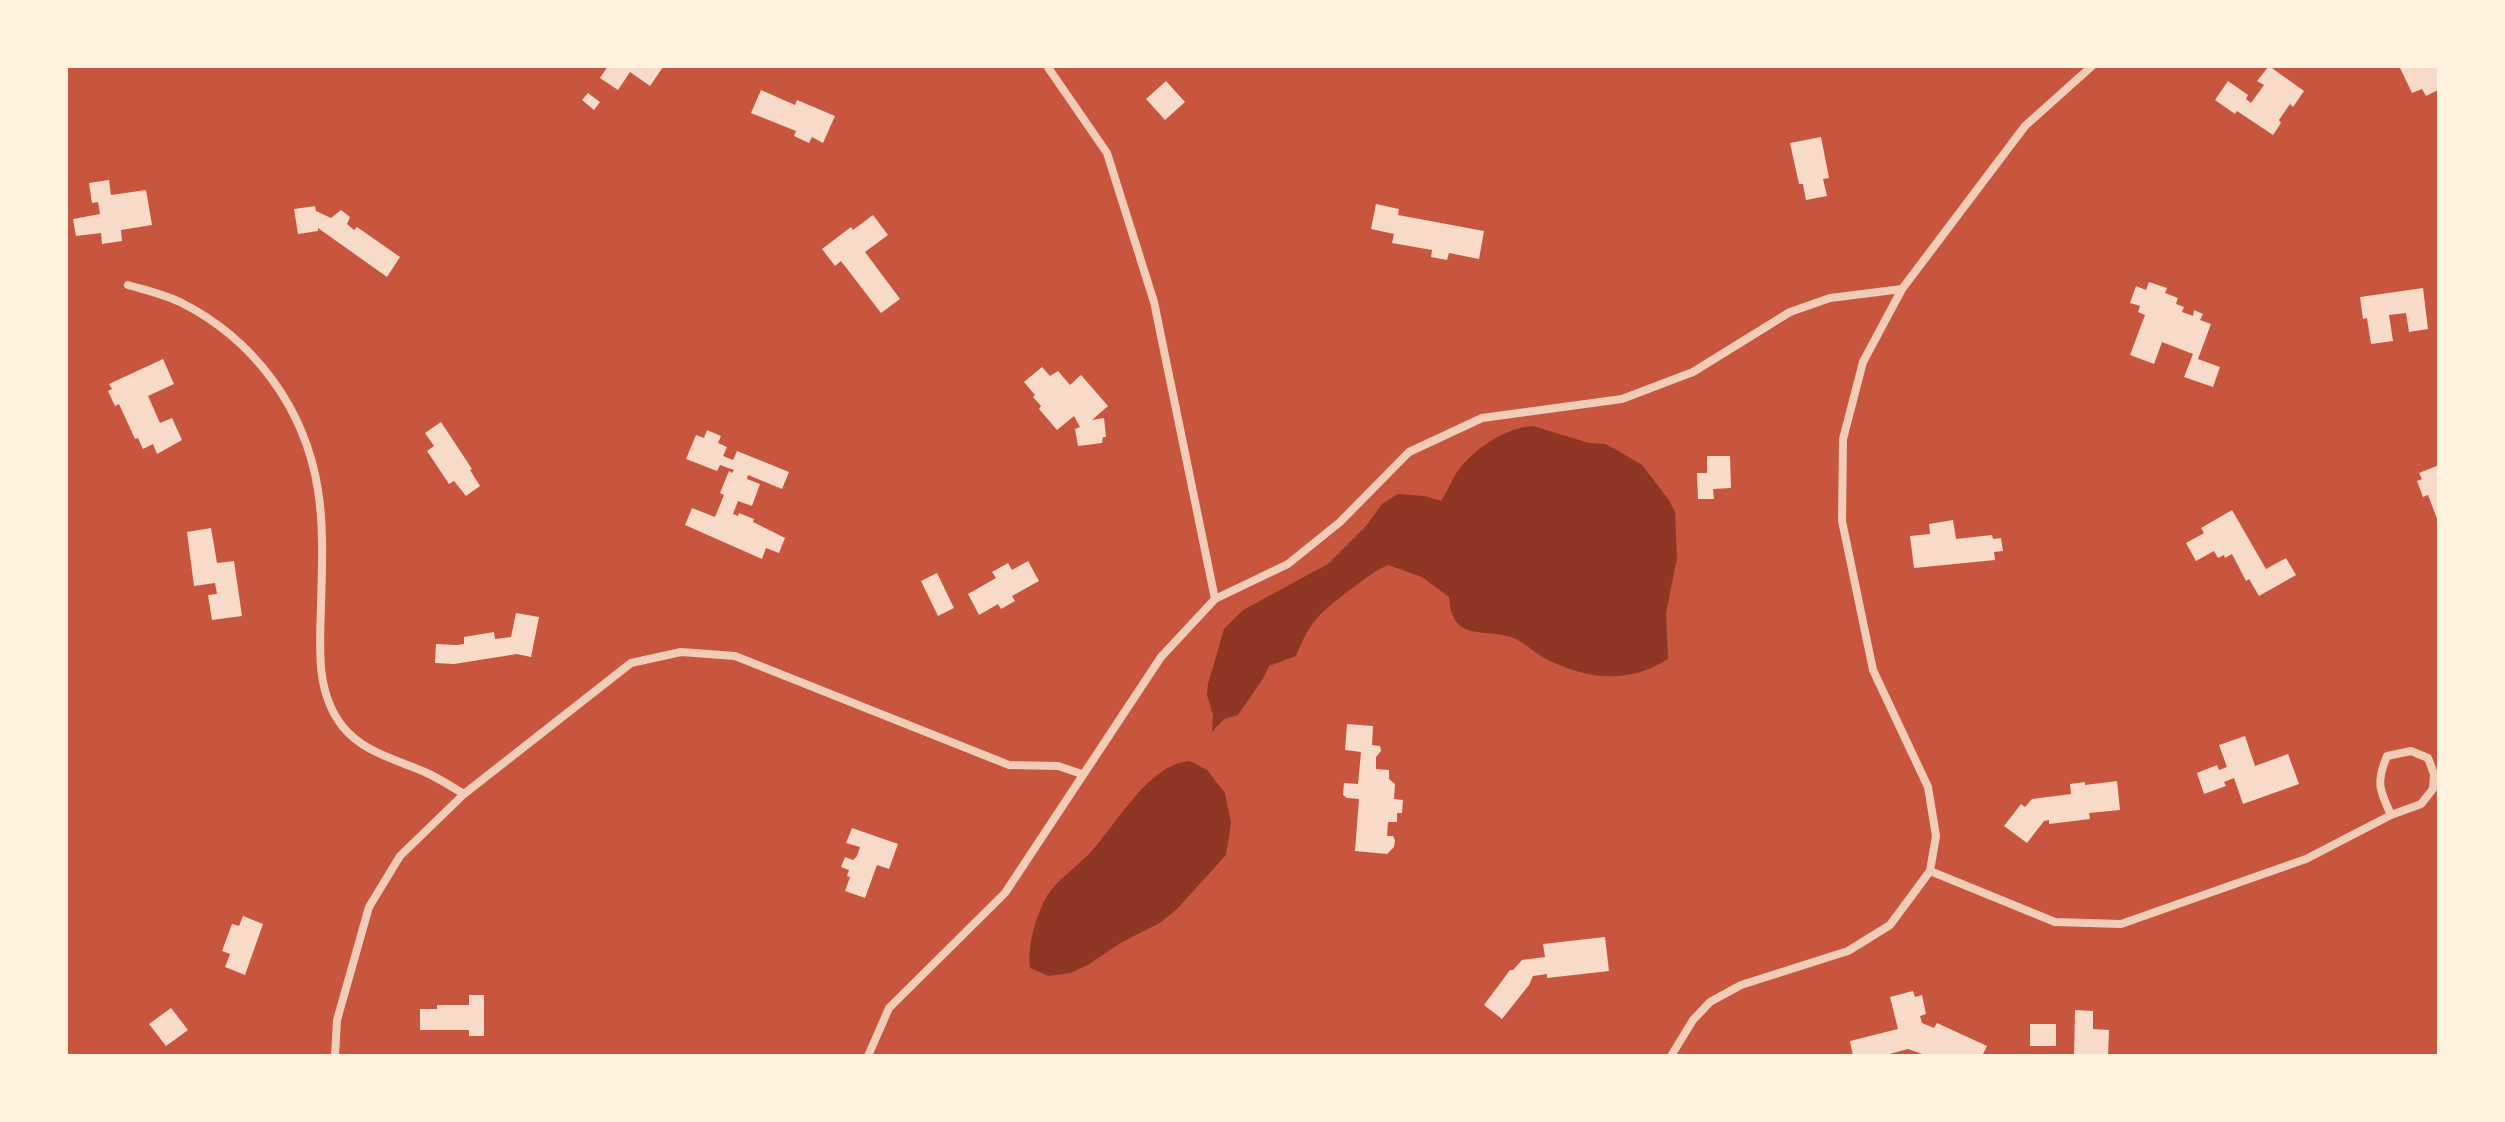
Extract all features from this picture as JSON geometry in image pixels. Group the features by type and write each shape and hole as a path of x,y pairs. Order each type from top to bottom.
{"street":[{"path":"1047,66 1107,153 1116,180 1154,302 1215,599"},
{"path":"1671,1056 1693,1020 1710,1002 1741,985 1848,951 1890,925 1930,871 1936,836 1928,787 1873,670 1842,521 1843,439 1863,362 1902,289 2025,126 2092,66"},
{"path":"128,285 178,300 228,330 276,381 297,419 318,489 322,543 320,660 323,688 331,709 357,741 464,794"},
{"path":"868,1056 889,1008 1005,893 1161,657 1215,599 1288,564 1340,522 1409,452 1482,418 1622,399 1693,372 1790,312 1830,298 1902,289"},
{"path":"335,1056 337,1020 369,907 400,856 464,794 631,663 681,652 735,656 1009,765 1058,766 1082,774"},
{"path":"1930,871 2055,922 2121,924 2306,859 2391,815 2421,804 2433,789 2434,774 2428,758 2411,751 2387,756 2378,777 2391,815"}],"shaded area":[{"path":"1533,426 1589,443 1605,444 1617,450 1642,465 1669,500 1675,512 1677,558 1666,613 1668,659 1622,676 1575,671 1544,658 1518,640 1464,628 1452,612 1449,597 1422,577 1388,565 1324,611 1307,633 1296,656 1269,666 1238,715 1224,719 1212,732 1213,715 1207,695 1208,684 1224,629 1243,610 1328,564 1366,526 1382,504 1398,494 1441,501 1457,472 1481,448 1501,435"},
{"path":"1190,761 1207,770 1225,793 1231,823 1226,855 1177,909 1160,923 1122,942 1088,965 1070,973 1049,976 1030,968 1033,931 1051,890 1098,844 1146,785 1174,765"}],"building":[{"path":"608,66 663,67 650,86 630,72 618,90 600,78"},
{"path":"2269,66 2304,91 2293,107 2290,104 2273,135 2215,100 2228,81 2248,95 2246,99 2251,103 2264,85 2257,81"},
{"path":"2399,66 2439,66 2438,90 2426,96 2422,89 2412,93"},
{"path":"1166,81 1185,102 1165,120 1146,99"},
{"path":"761,90 795,105 797,100 835,116 823,143 812,137 809,143 794,136 796,131 751,113"},
{"path":"588,93 600,102 594,110 582,100"},
{"path":"1821,137 1829,178 1823,179 1827,196 1806,200 1803,184 1799,184 1790,143"},
{"path":"109,180 111,195 146,190 152,225 121,230 122,241 102,244 101,233 76,236 73,219 100,214 98,202 92,203 89,183"},
{"path":"1376,204 1399,209 1398,215 1484,231 1479,259 1449,253 1447,260 1431,257 1432,250 1392,243 1394,234 1371,229"},
{"path":"315,206 316,211 331,218 341,210 350,217 347,224 354,230 357,227 400,257 387,277 318,228 318,231 298,234 294,209"},
{"path":"873,215 888,235 865,252 900,299 881,313 841,261 835,266 822,249"},
{"path":"2149,282 2167,288 2165,293 2178,298 2176,304 2184,307 2182,312 2193,316 2194,310 2203,314 2200,320 2211,324 2198,359 2220,367 2213,387 2184,377 2193,354 2162,342 2154,364 2130,355 2145,315 2138,312 2140,306 2130,303 2136,286 2146,290"},
{"path":"2423,288 2428,329 2409,332 2406,313 2389,315 2393,341 2371,344 2360,297"},
{"path":"163,359 174,384 148,396 160,423 172,418 182,440 157,454 153,444 143,449 138,438 135,439 119,404 115,406 108,391 112,389 109,384"},
{"path":"1042,367 1050,376 1058,371 1070,385 1081,375 1108,406 1092,420 1104,418 1106,437 1103,437 1102,443 1078,446 1075,429 1080,427 1074,416 1057,430 1039,409 1041,406 1033,397 1035,395 1024,382"},
{"path":"441,422 480,486 466,496 454,481 449,484 427,451 434,446 425,433"},
{"path":"707,430 721,436 718,443 727,447 723,456 733,460 737,451 789,472 782,489 748,475 747,479 760,484 752,506 738,501 733,514 754,519 753,522 785,538 779,553 766,548 762,559 685,525 692,508 715,517 724,495 720,493 729,471 732,473 734,470 720,465 717,471 686,459 696,435 704,438"},
{"path":"1707,456 1730,456 1731,488 1713,489 1714,499 1698,499 1697,473 1707,473"},
{"path":"2439,465 2439,524 2428,495 2423,497 2417,481 2422,479 2419,473"},
{"path":"2232,510 2266,569 2286,558 2296,575 2259,596 2249,579 2246,581 2232,554 2218,558 2214,551 2196,561 2186,543 2204,533 2201,528"},
{"path":"1953,520 1956,539 1992,535 1993,539 2001,538 2003,551 1994,552 1995,560 1914,568 1910,536 1930,534 1929,524"},
{"path":"211,528 217,563 234,561 242,616 212,620 208,595 217,594 215,583 194,586 187,532"},
{"path":"1028,561 1039,581 1012,596 1015,601 1001,609 998,604 979,615 968,594 996,578 992,572 1008,563 1012,570"},
{"path":"937,573 954,608 938,616 921,581"},
{"path":"516,613 539,617 531,657 517,654 454,664 435,663 436,644 464,644 464,637 494,632 495,639 511,637"},
{"path":"1347,724 1373,726 1372,745 1380,746 1381,751 1376,757 1376,769 1389,770 1389,779 1395,784 1394,799 1403,800 1402,813 1397,813 1397,822 1388,822 1387,836 1393,836 1395,840 1394,847 1387,854 1355,851 1359,799 1343,795 1344,783 1358,784 1361,752 1345,750"},
{"path":"2245,736 2255,766 2288,754 2299,784 2243,804 2234,778 2224,782 2226,786 2204,794 2197,773 2217,765 2219,770 2227,767 2219,745"},
{"path":"2117,781 2120,810 2089,813 2090,819 2049,824 2049,820 2044,821 2027,843 2004,826 2021,804 2025,807 2032,799 2071,794 2070,784"},
{"path":"852,828 898,844 889,869 877,865 865,898 845,891 849,870 841,867 845,857 853,860 857,856 860,847 846,843"},
{"path":"243,916 263,924 245,975 225,967 230,954 222,951 232,924 239,926"},
{"path":"1605,937 1609,971 1547,978 1547,974 1533,976 1502,1019 1484,1005 1510,970 1522,960 1545,957 1543,944"},
{"path":"1913,991 1915,997 1922,995 1926,1014 1920,1016 1922,1023 1934,1028 1937,1023 1987,1046 1982,1056 1928,1056 1908,1049 1882,1056 1853,1056 1850,1041 1898,1029 1890,997"},
{"path":"469,995 484,995 484,1036 469,1036 469,1030 420,1030 420,1009 437,1009 437,1005 469,1005"},
{"path":"171,1008 188,1030 166,1046 149,1024"},
{"path":"2075,1010 2093,1011 2093,1029 2109,1030 2108,1056 2074,1056"},
{"path":"2030,1024 2056,1024 2056,1046 2030,1046"}]}
